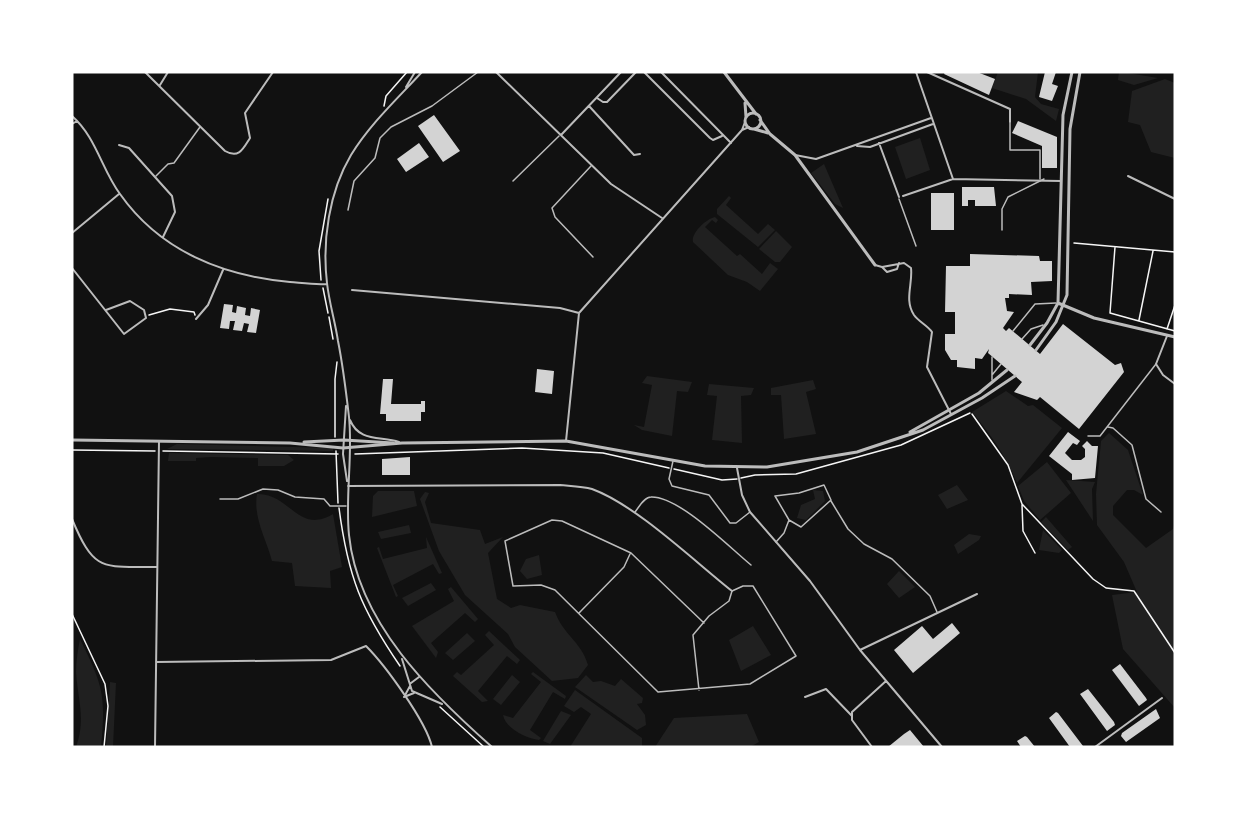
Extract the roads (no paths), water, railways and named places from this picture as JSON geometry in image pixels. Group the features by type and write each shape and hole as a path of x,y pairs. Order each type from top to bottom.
{"street":[{"path":"145,72 225,151 233,154 241,152 250,138 245,113 273,72"},
{"path":"160,85 168,72"},
{"path":"403,92 415,72"},
{"path":"414,693 401,656 360,580 349,536 349,418 342,358 327,284 326,235 339,180 365,135 422,72"},
{"path":"496,72 611,183 662,218"},
{"path":"560,136 621,72"},
{"path":"597,98 608,102 636,72"},
{"path":"644,72 710,138 713,140 722,136"},
{"path":"661,72 722,136 731,142"},
{"path":"724,72 770,134 795,155 875,265 887,272 897,269 899,263"},
{"path":"916,72 953,179"},
{"path":"927,72 1010,109 1010,122"},
{"path":"1030,345 1047,323 1058,303 1064,115 1072,72"},
{"path":"1036,350 1064,307 1067,295 1070,129 1080,72"},
{"path":"566,441 579,313 742,130 746,119 745,102"},
{"path":"589,106 634,154 640,154"},
{"path":"746,119 756,114"},
{"path":"72,117 100,154 119,194 163,238 183,251 223,270 251,278 327,284"},
{"path":"795,155 816,159 931,118"},
{"path":"746,119 751,128 770,134"},
{"path":"742,130 751,128 760,120"},
{"path":"72,124 77,121"},
{"path":"855,146 870,147 933,124"},
{"path":"879,143 899,197"},
{"path":"119,145 129,148 172,196 175,206 163,238"},
{"path":"1128,176 1175,199"},
{"path":"903,196 953,179 1069,181"},
{"path":"72,233 119,194"},
{"path":"882,267 899,263 911,268 908,299 915,315 932,332 927,367 951,413"},
{"path":"72,268 124,334 146,318 144,310 130,302 106,310"},
{"path":"196,319 208,305 223,270"},
{"path":"352,290 473,300 579,313"},
{"path":"1058,303 1118,324 1175,338"},
{"path":"1167,336 1156,364 1163,375 1175,384"},
{"path":"951,413 1007,370"},
{"path":"290,443 343,448 402,443 566,441 705,466 767,467 856,452 904,436 997,389 1015,376"},
{"path":"346,397 343,454 348,486"},
{"path":"349,418 353,427 364,436 402,443"},
{"path":"72,440 290,443 350,440 402,443"},
{"path":"155,747 159,441"},
{"path":"737,468 738,479 750,512 810,581 860,650 942,747"},
{"path":"348,486 560,485 590,488 616,500 634,513 732,591"},
{"path":"72,519 87,552 100,563 113,567 157,567"},
{"path":"860,650 977,594"},
{"path":"156,662 331,660 366,646 379,659 412,708 430,737 432,747"},
{"path":"401,656 419,677 426,681 426,690"},
{"path":"404,697 419,677"},
{"path":"852,716 852,712 886,681"},
{"path":"805,697 826,689 852,716 872,747"},
{"path":"420,694 426,690"},
{"path":"426,690 492,747"},
{"path":"404,697 414,693 420,694 444,705"},
{"path":"1095,747 1162,698"}],"lane":[{"path":"348,210 354,180 375,158 380,138 391,127 432,106 478,72"},
{"path":"1002,230 1002,209 1008,198 1042,179 1040,150 1010,150 1010,122"},
{"path":"156,176 168,164 174,163 201,127"},
{"path":"513,181 560,136"},
{"path":"591,165 552,208 555,217 593,257"},
{"path":"899,197 916,246"},
{"path":"1013,331 1035,304 1058,303"},
{"path":"1022,339 1031,329 1047,323"},
{"path":"992,357 992,383 997,389"},
{"path":"991,376 1000,364"},
{"path":"1088,436 1100,436 1156,364"},
{"path":"1108,427 1132,445 1141,472 1146,499 1161,512"},
{"path":"673,460 669,483 672,486 710,495 730,523 736,524 750,512"},
{"path":"831,500 801,527 789,520 775,496 799,493 824,485 848,529 864,544 892,559 930,596 937,612"},
{"path":"220,499 238,499 263,489 278,490 295,497 324,499 330,506 348,506"},
{"path":"634,513 645,499 650,497 674,503 751,565"},
{"path":"699,690 693,635 729,601 732,591 743,586 753,586 796,656 750,684 699,690 658,692 555,590 541,585 513,586 505,541 552,520 562,521 631,553 704,623"},
{"path":"775,542 784,533 789,520"},
{"path":"579,613 624,567 631,553"}]}
